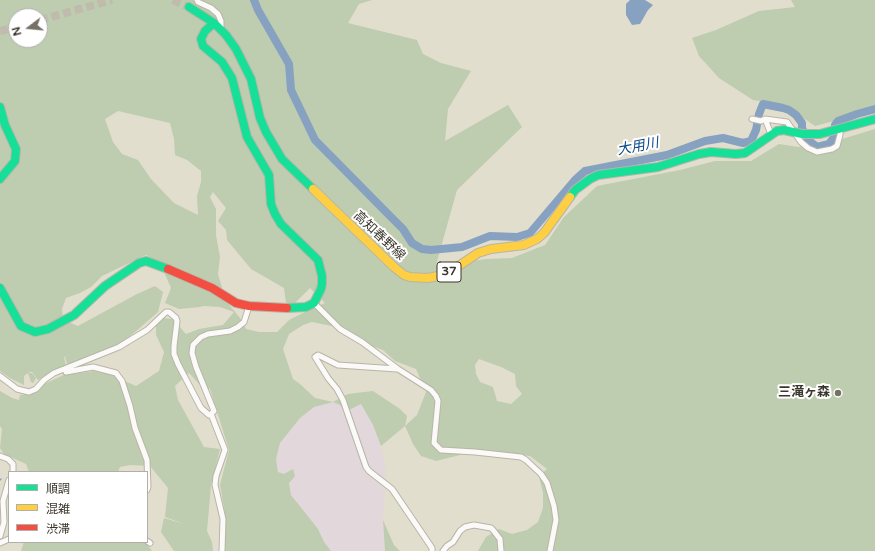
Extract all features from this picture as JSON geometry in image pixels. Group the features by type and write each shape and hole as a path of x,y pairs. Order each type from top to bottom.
{"main road":[{"name":"高知春野線","path":"189,7 200,12 217,26 242,59 251,79 260,118 266,132 282,159 394,267 404,275 410,277 428,278 438,276 454,269 478,253 491,249 524,245 537,239 544,232 575,190 590,179 598,176 658,167 698,154 710,152 736,154 745,153 771,134"},
{"path":"0,288 22,326 35,332 48,329 74,315 105,286 139,263 146,261 181,274 220,292 236,303 249,306 290,308 306,306 314,303 322,284 322,276 318,260 281,224 275,214 271,204 269,175 247,136 232,78 222,62 203,46 201,39 205,31 217,26"},
{"path":"0,107 5,125 16,149 16,156 15,162 0,179"},
{"path":"771,134 784,130 820,134 875,118"}],"street":[{"path":"197,0 218,14 221,21 221,26 217,26"},
{"path":"752,119 787,122 802,133 801,142 808,148 818,152 832,150 837,146 840,136 836,129"},
{"path":"763,120 771,134"},
{"path":"314,303 340,329 362,342 398,369 431,390 438,401 434,443 441,450 521,457 541,474 548,484 556,520 550,551"},
{"path":"222,551 223,519 215,484 216,476 225,450 211,414 214,411 196,367 192,353 193,345 201,337 208,334 230,331 238,328 244,322 249,306"},
{"path":"0,376 17,389 29,392 36,389 44,380 54,373 119,347 147,330 166,312 169,312 177,320 174,346 178,364 201,408 209,415 211,414"},
{"path":"398,369 338,365 318,355 315,357 343,400 369,471 392,489 432,548 432,551"},
{"path":"44,380 69,371 93,367 116,373 122,381 147,460 147,471"},
{"path":"0,456 8,459 13,464 13,471"},
{"path":"0,536 4,522 3,501 8,484"},
{"path":"443,551 453,542 460,531 465,527 474,524 491,528 493,530 500,539 501,551"}],"shaded area":[{"path":"333,402 340,405 361,404 373,425 381,446 386,472 383,520 385,551 331,551 324,542 318,529 291,495 289,483 293,469 284,474 278,471 276,459 280,443 289,431 300,418 314,407"}],"green space":[{"path":"0,0 372,0 359,4 348,23 417,40 423,54 441,63 471,71 448,109 445,141 508,105 522,127 457,190 436,265 487,259 512,258 545,245 564,217 597,186 680,170 715,161 751,161 779,144 798,147 829,143 875,129 875,551 478,551 486,537 499,529 512,534 527,530 538,522 543,508 543,493 539,476 547,469 530,456 514,454 494,456 476,451 436,461 421,456 413,444 405,426 417,415 426,392 416,369 395,361 383,350 369,345 346,329 312,322 303,325 289,334 283,349 293,379 315,398 333,402 314,407 300,418 280,443 276,459 278,472 284,474 293,469 295,476 289,483 291,495 318,529 324,542 331,551 222,551 225,513 220,485 229,450 210,389 200,385 189,373 175,386 178,400 204,447 220,449 211,485 207,531 212,542 213,551 174,551 161,532 164,518 184,524 165,517 168,488 150,466 130,465 120,467 118,471 29,471 26,464 4,454 0,448 2,429 0,426 0,391 19,400 20,395 36,393 44,384 64,375 94,371 109,374 136,386 159,371 164,352 156,335 156,324 162,318 173,319 186,334 199,329 223,325 234,312 220,307 204,306 179,309 165,303 171,288 160,263 146,255 102,276 91,287 66,298 62,309 63,318 66,321 78,326 155,286 163,292 158,312 120,344 78,363 75,357 77,363 68,367 65,357 74,353 64,357 66,366 38,380 32,372 30,372 29,373 32,373 36,378 33,383 31,382 28,373 24,376 24,385 0,371","holes":["118,111 170,123 174,139 175,155 187,160 201,171 201,182 197,196 198,215 174,203 151,179 138,160 122,154 113,142 105,119","213,192 226,208 218,221 226,230 227,240 251,269 284,288 286,303 294,304 310,288 325,303 289,320 277,332 259,332 246,329 240,318 226,301 218,274 220,257 216,235 216,209 210,197","479,359 515,374 516,386 522,394 511,404 497,401 493,387 480,382 476,374 475,365"]},
{"path":"791,0 875,0 875,110 815,126 785,105 753,100 719,78 699,56 692,38 716,30 759,11 795,7"},
{"path":"373,391 400,409 407,416 405,426 381,446 373,425 361,404 345,412 340,405 333,402 348,394"},
{"path":"383,520 394,545 400,551 385,551"},
{"path":"24,543 146,543 152,551 21,551"}],"water":[{"path":"630,0 645,0 653,5 648,10 640,24 632,25 626,15 626,4"}],"waterway":[{"name":"大用川","path":"254,0 258,10 289,64 291,90 315,140 403,229 412,243 422,249 431,250 462,247 490,236 517,237 530,233 575,180 585,171 667,155 705,141 723,138 743,143 751,141 756,130 759,114 763,104 783,108 796,115 802,123 802,128 808,140 817,147 829,144 834,137 835,125 838,121 875,109"}],"tunnel":[{"path":"48,18 112,0"},
{"path":"173,0 189,7"},
{"path":"0,31 8,29"}],"traffic: fast":[{"path":"189,7 214,23 226,35 236,49 251,79 260,118 266,132 282,159 313,189"},
{"path":"214,23 205,31 201,39 203,46 222,62 232,78 247,137 269,175 271,204 275,214 281,224 318,260 322,276 322,284 314,303 306,307 287,308"},
{"path":"0,107 5,125 16,149 15,161 0,179"},
{"path":"570,197 575,190 598,175 658,167 699,154 711,152 736,154 745,153 777,131 784,130 802,134 820,134 875,119"},
{"path":"0,288 21,326 35,332 48,329 74,315 105,286 139,263 146,261 168,269"}],"traffic: slow":[{"path":"313,189 404,275 410,277 428,278 438,276 454,269 478,253 491,249 524,245 537,239 544,233 570,197"}],"traffic: jam":[{"path":"168,269 212,288 236,303 249,306 287,308"}],"place":[{"name":"三滝ヶ森","path":"838,393"}]}
